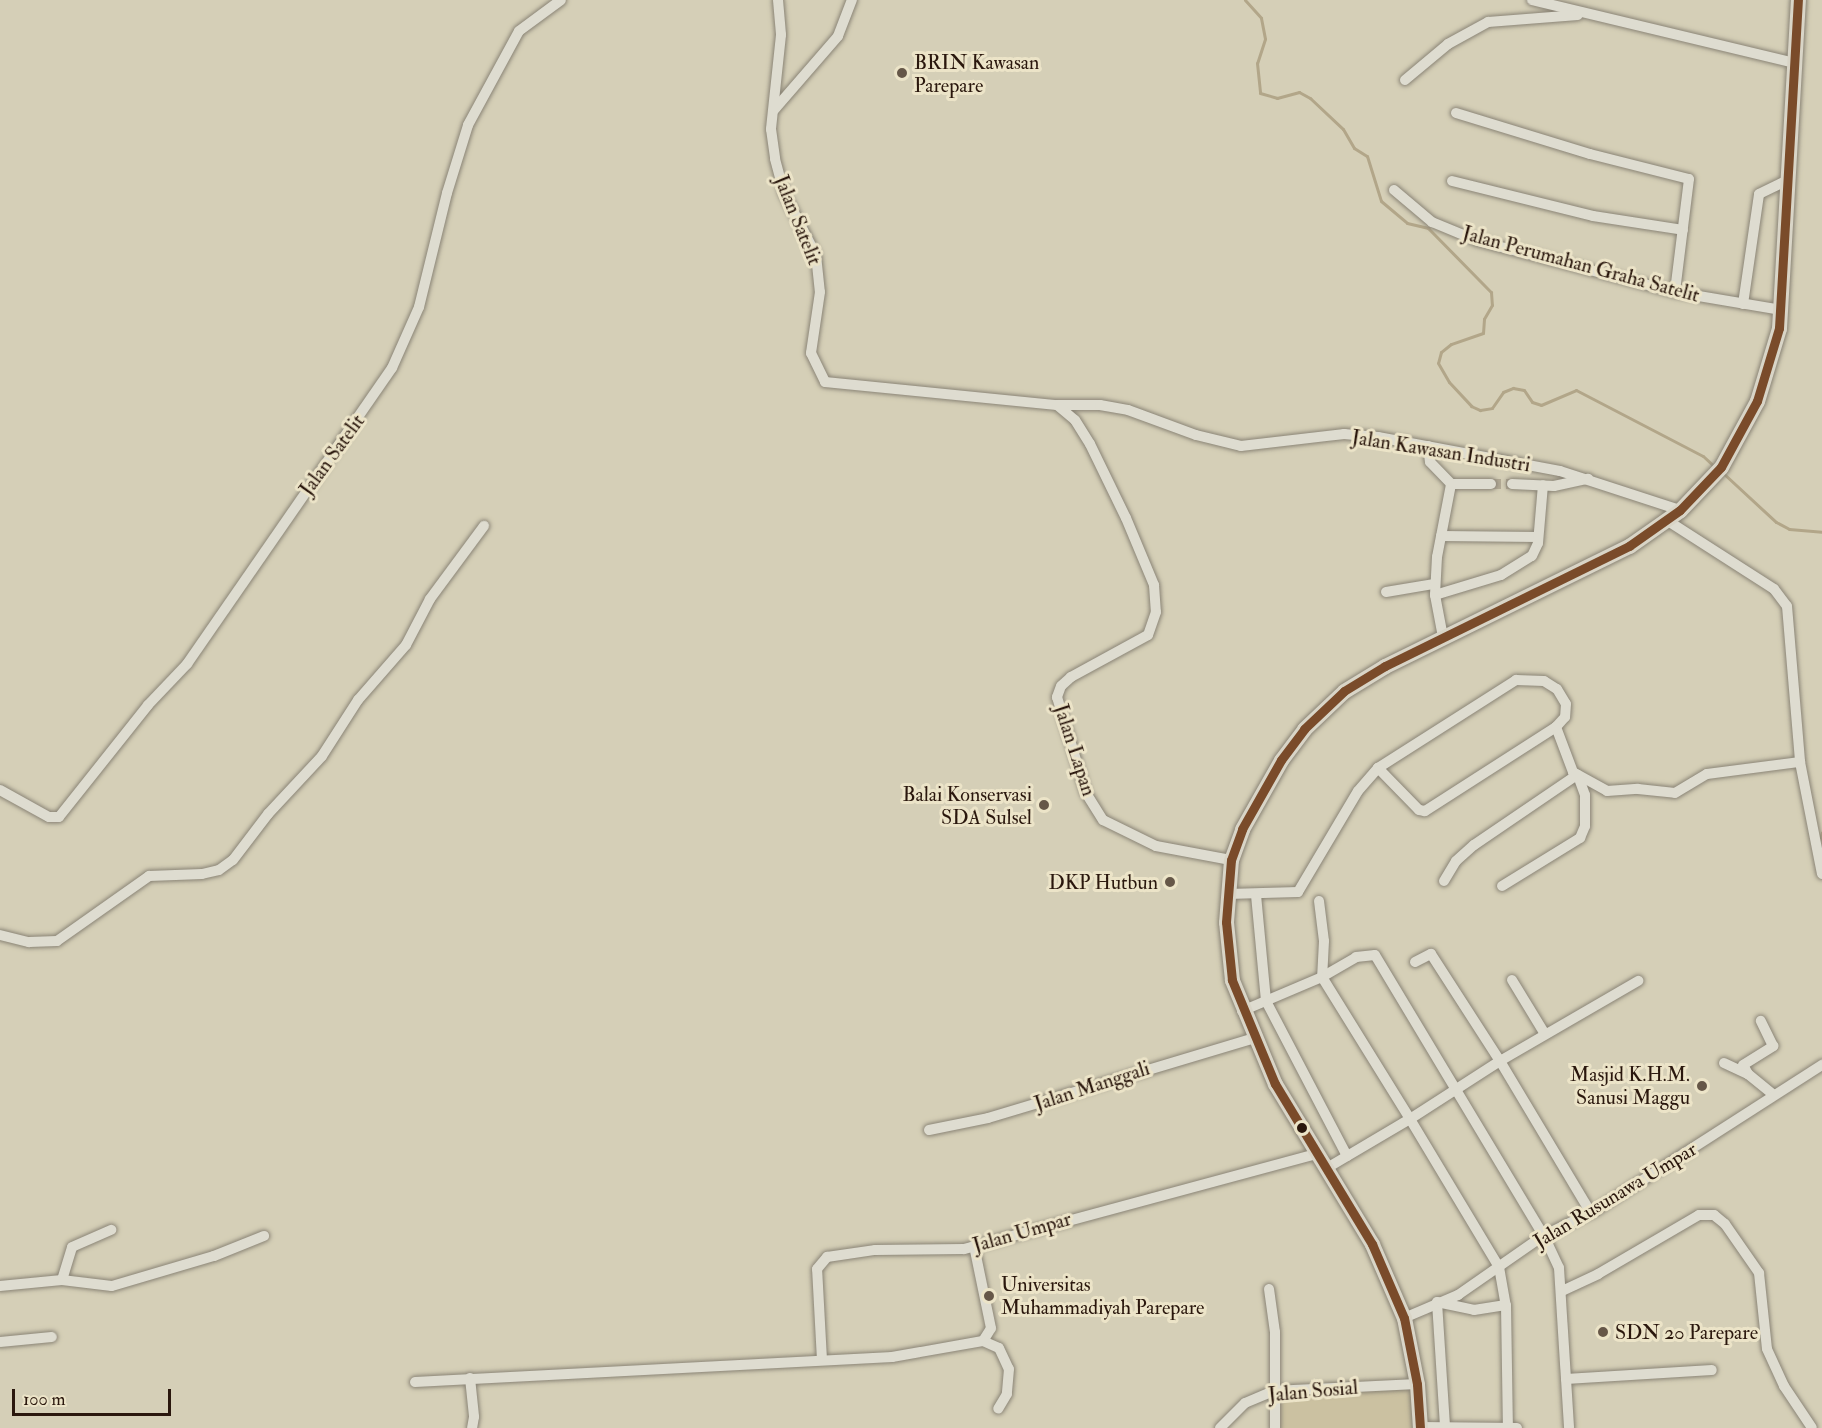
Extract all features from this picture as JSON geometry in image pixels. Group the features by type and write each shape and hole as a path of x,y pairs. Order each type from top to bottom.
{"highway":[{"path":"1420,1427 1417,1384 1404,1318 1372,1244 1327,1168 1293,1120 1242,1011 1228,952 1228,894 1231,860 1247,820 1304,729 1344,691 1443,638 1629,546 1668,521 1717,471 1741,435 1769,372 1781,310 1798,0"}],"street":[{"name":"Jalan Satelit","path":"0,790 49,817 66,812 135,721 187,664 242,587 392,368 419,307 447,193 468,125 519,32 561,0"},
{"name":"Jalan Satelit","path":"778,0 782,35 771,129 781,182 818,264 820,292 811,354 822,380 831,386 1057,405"},
{"path":"774,110 838,36 852,0"},
{"path":"1532,0 1795,63"},
{"path":"1405,80 1448,44 1488,22 1586,14"},
{"path":"1456,113 1590,154 1689,179 1675,292"},
{"path":"1743,304 1759,194 1788,180"},
{"path":"1452,181 1593,216 1683,230"},
{"name":"Jalan Perumahan Graha Satelit","path":"1394,190 1432,222 1478,241 1675,292 1781,310"},
{"name":"Jalan Kawasan Industri","path":"1057,405 1128,410 1241,446 1344,434 1428,447 1590,478 1680,510"},
{"name":"Jalan Lapan","path":"1057,405 1075,420 1090,444 1126,518 1154,585 1156,612 1148,635 1071,676 1061,686 1057,697 1086,794 1103,820 1156,846 1231,860"},
{"path":"1428,447 1430,462 1451,484 1491,484"},
{"path":"1512,484 1565,485 1590,478"},
{"path":"1443,638 1434,589 1451,484"},
{"path":"1386,592 1434,589 1515,569 1532,556 1538,537 1543,485"},
{"path":"1668,521 1783,597 1789,625 1800,762 1822,874"},
{"path":"0,935 29,942 57,941 149,876 202,874 233,860 268,814 322,756 358,700 406,645 430,599 484,526"},
{"path":"1441,536 1538,537"},
{"path":"1228,894 1288,895 1302,889 1326,843 1358,791 1378,768 1516,680 1534,678 1557,689 1567,710 1556,727 1425,811 1419,810 1378,768"},
{"path":"1502,886 1580,838 1585,826 1585,795 1556,727"},
{"path":"1577,776 1607,791 1638,789 1675,793 1707,774 1800,762"},
{"path":"1444,881 1456,861 1474,844 1577,776"},
{"path":"1256,895 1266,1001 1347,1156"},
{"path":"1319,901 1324,941 1322,977 1499,1267 1506,1305 1508,1428"},
{"path":"1414,962 1431,954 1500,1061 1591,1213"},
{"path":"1242,1011 1322,977 1356,957 1375,955 1457,1088 1559,1266 1569,1428"},
{"path":"1512,980 1545,1034"},
{"path":"1327,1168 1410,1119 1500,1061 1638,981"},
{"path":"1748,1074 1743,1065 1773,1046 1761,1021"},
{"name":"Jalan Manggali","path":"929,1130 988,1118 1254,1038"},
{"path":"1724,1063 1748,1074 1774,1095"},
{"name":"Jalan Rusunawa Umpar","path":"1404,1318 1458,1295 1543,1236 1591,1213 1822,1065"},
{"name":"Jalan Umpar","path":"822,1360 817,1269 827,1257 849,1252 944,1251 974,1246 1317,1154"},
{"path":"1562,1291 1598,1274 1699,1215 1714,1215 1725,1224 1758,1273 1767,1349 1784,1386 1812,1428"},
{"path":"62,1280 72,1247 111,1230"},
{"path":"0,1286 62,1280 112,1286 214,1256 264,1236"},
{"path":"974,1246 991,1328 983,1341"},
{"path":"1269,1289 1275,1332 1273,1391 1275,1428"},
{"path":"1445,1426 1437,1302 1474,1310 1506,1305"},
{"path":"0,1342 52,1337"},
{"path":"415,1382 892,1357 983,1341 999,1348 1009,1369 1007,1394 998,1410"},
{"path":"1566,1379 1712,1370"},
{"path":"470,1378 474,1417 471,1428"},
{"name":"Jalan Sosial","path":"1220,1428 1245,1403 1273,1391 1417,1384"},
{"path":"1420,1427 1517,1428"}],"shaded area":[{"path":"1413,1387 1412,1428 1280,1428 1278,1392"}],"waterway":[{"path":"1245,0 1261,18 1265,39 1257,63 1260,93 1277,98 1299,92 1310,98 1343,129 1354,148 1367,156 1381,201 1407,223 1428,228 1491,292 1492,305 1484,319 1483,333 1451,344 1441,352 1438,363 1449,382 1471,406 1480,410 1492,408 1503,392 1513,388 1524,390 1532,402 1541,405 1576,390 1703,456 1715,467"},
{"path":"1723,473 1776,522 1789,529 1822,532"},
{"path":"1819,842 1822,832"}],"tunnel":[{"path":"1491,484 1512,484"}],"transit line":[{"path":"1420,1428 1417,1384 1404,1318 1372,1244 1275,1084 1232,980 1226,922 1231,860 1242,829 1281,760 1304,729 1344,691 1385,666 1629,546 1680,510 1721,467 1757,401 1779,328 1798,0"}],"place":[{"name":"BRIN Kawasan Parepare","path":"902,73"},
{"name":"Balai Konservasi SDA Sulsel","path":"1044,805"},
{"name":"DKP Hutbun","path":"1170,882"},
{"name":"Masjid K.H.M. Sanusi Maggu","path":"1702,1086"},
{"name":"Universitas Muhammadiyah Parepare","path":"989,1296"},
{"name":"SDN 20 Parepare","path":"1603,1332"}]}
